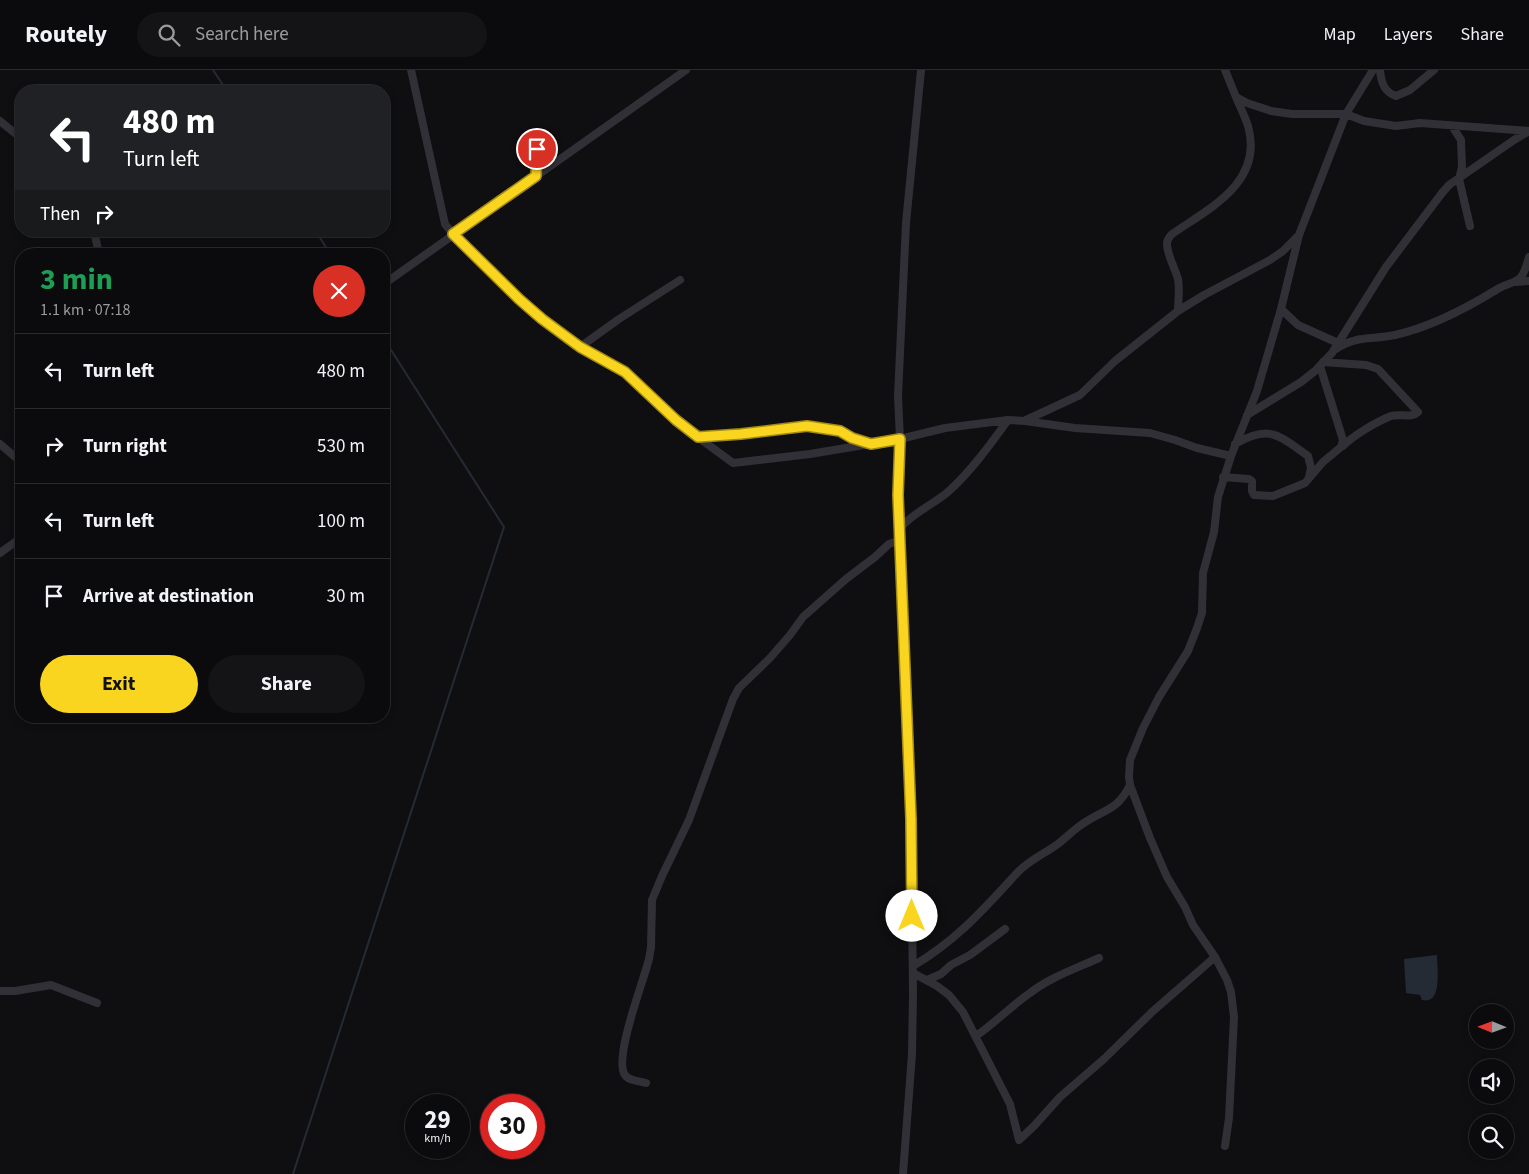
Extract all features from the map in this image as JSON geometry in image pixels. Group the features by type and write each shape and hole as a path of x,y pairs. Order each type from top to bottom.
{"street":[{"path":"411,70 445,224 453,234 542,319 580,347 625,372 676,420 733,463 810,454 900,439 945,428 1008,420 1075,428 1150,433 1197,448 1231,456"},
{"path":"390,280 686,70"},
{"path":"903,1174 912,1054 913,969 911,819 898,495 900,439 898,396 902,283 910,168 921,70"},
{"path":"1178,311 1179,285 1174,264 1168,250 1168,238 1235,188 1245,172 1250,152 1248,128 1225,70"},
{"path":"1224,1146 1229,1118 1234,1017 1231,992 1215,957 1193,925 1185,906 1167,877 1150,838 1130,785 1128,777 1130,760 1143,728 1188,651 1195,634 1202,613 1204,573 1214,532 1218,497 1223,477 1257,391 1281,309 1299,235 1346,114 1373,70"},
{"path":"1380,70 1384,88 1390,94 1396,96 1410,90 1434,70"},
{"path":"1236,97 1247,103 1292,114 1346,114 1364,121 1396,126 1420,123 1529,131"},
{"path":"0,121 15,133"},
{"path":"1452,126 1461,140 1462,168 1459,179 1470,226"},
{"path":"1332,353 1386,267 1442,193 1459,179 1529,131"},
{"path":"536,176 538,135"},
{"path":"1025,421 1080,395 1134,345 1160,327 1178,311 1204,294 1217,289 1270,260 1283,251 1299,235"},
{"path":"1516,282 1522,276 1529,257"},
{"path":"580,347 619,319 680,280"},
{"path":"1247,416 1301,382 1332,353 1351,341 1395,335 1428,326 1488,296 1496,290 1516,282 1529,281"},
{"path":"1281,309 1298,325 1338,343"},
{"path":"1223,477 1251,480 1253,483 1252,494 1256,496 1273,496 1301,486 1323,462 1353,437 1391,417 1413,416 1418,412 1378,369 1366,365 1321,364"},
{"path":"1321,364 1343,440 1342,446"},
{"path":"900,528 909,519 934,503 962,478 1008,420"},
{"path":"698,437 807,426 840,431 852,438 871,444"},
{"path":"1236,444 1249,436 1262,433 1272,434 1308,456 1311,468 1309,479"},
{"path":"0,444 15,457"},
{"path":"646,1083 631,1080 625,1076 622,1062 627,1028 649,959 652,900 689,820 733,699 739,688 770,658 804,617 889,544 901,540"},
{"path":"0,553 15,542"},
{"path":"913,969 963,930 1026,865 1056,846 1086,821 1120,802 1130,785"},
{"path":"927,980 941,974 1005,929"},
{"path":"913,969 949,995 957,1004 976,1036 1010,1104 1019,1140 1060,1097 1215,957"},
{"path":"976,1036 992,1026 1029,994 1049,980 1099,958"},
{"path":"0,991 15,991 51,985 97,1003"}],"shaded area":[{"path":"1437,955 1438,977 1436,992 1433,997 1429,1000 1422,1000 1420,995 1406,993 1404,959"}],"waterway":[{"path":"213,70 223,85"},
{"path":"320,237 326,248"},
{"path":"293,1174 504,527 390,348"}],"route":[{"path":"537,149 536,176 453,234 542,319 580,347 625,372 676,420 698,437 807,426 840,431 852,438 871,444 900,439 898,495 911,819 912,916"}]}
